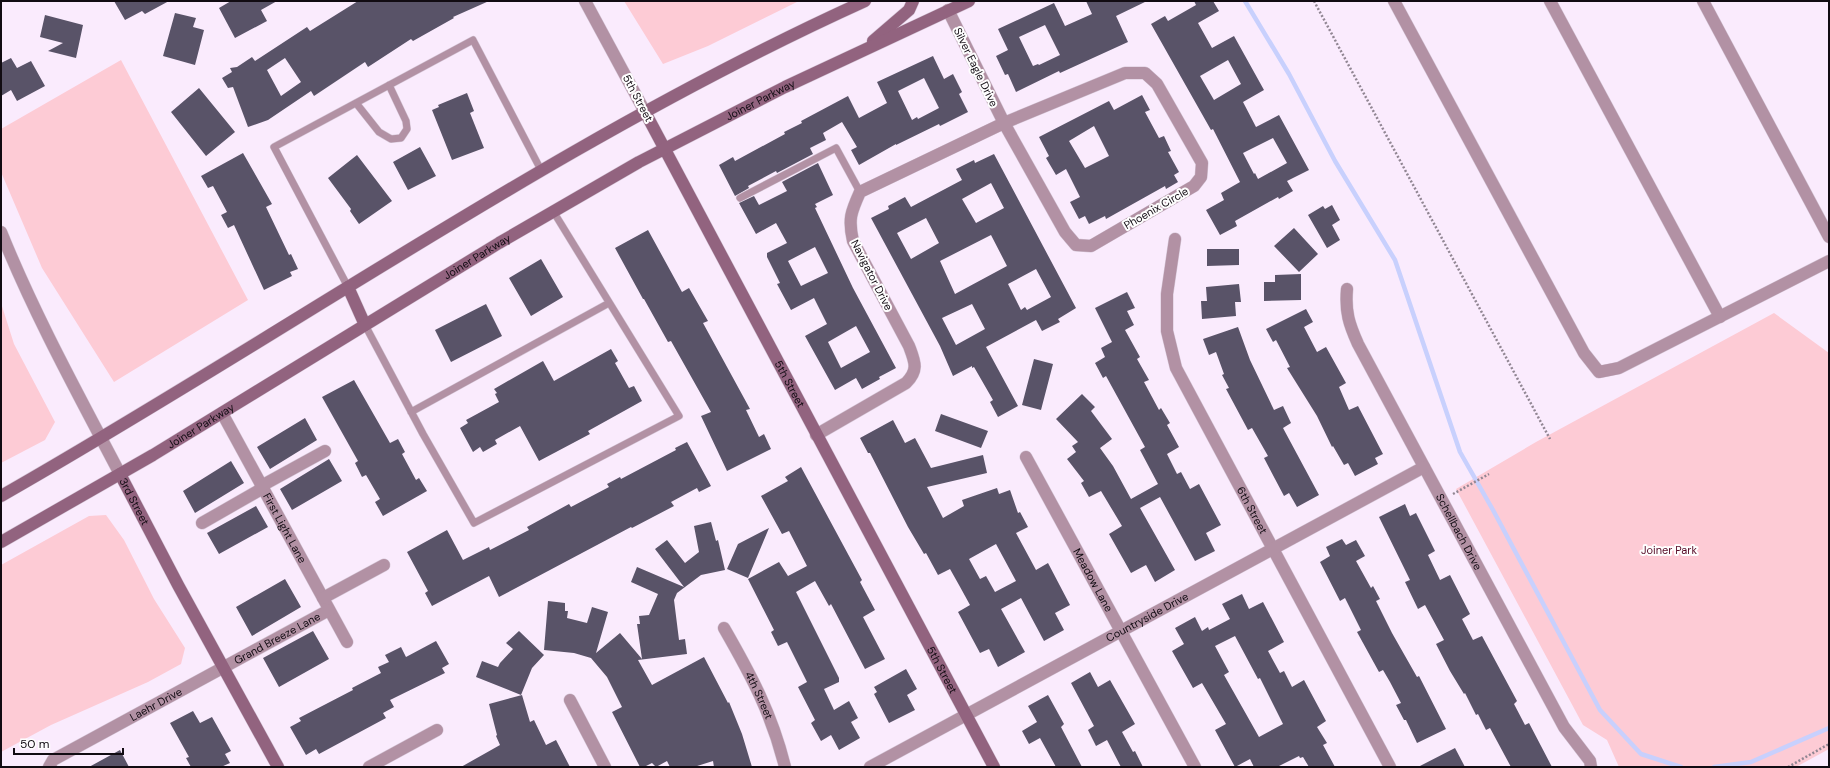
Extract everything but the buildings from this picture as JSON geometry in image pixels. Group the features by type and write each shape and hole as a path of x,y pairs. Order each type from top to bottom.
{"main road":[{"path":"1,496 101,438 541,170 645,112 766,49 865,1"},
{"path":"861,50 909,10 913,1"},
{"name":"Joiner Parkway","path":"1,542 120,474 222,413 553,211 665,148 946,6 969,1"},
{"name":"5th Street","path":"645,112 752,310 816,435 994,767"},
{"path":"348,287 365,325"},
{"name":"3rd Street","path":"120,474 178,585 278,767"}],"street":[{"name":"5th Street","path":"585,1 645,112"},
{"path":"1394,1 1584,353 1599,372 1619,368 1829,261"},
{"path":"1550,1 1720,317"},
{"path":"1703,1 1829,236"},
{"name":"Silver Eagle Drive","path":"946,6 1004,123"},
{"name":"Phoenix Circle","path":"1145,73 1157,84 1202,163 1201,177 1194,186 1091,246 1076,245 1064,232 1004,123 1125,74 1145,73"},
{"path":"860,192 1004,123"},
{"name":"Navigator Drive","path":"816,435 906,383 913,376 916,364 909,346 854,241 850,225 852,210 860,192"},
{"name":"3rd Street","path":"1,232 21,282 42,326 120,474"},
{"name":"6th Street","path":"1175,239 1167,294 1167,330 1176,368 1274,548 1390,767"},
{"name":"Schellbach Drive","path":"1347,289 1346,306 1348,322 1358,344 1564,727 1590,761 1591,767"},
{"name":"First Light Lane","path":"222,413 263,485 347,642"},
{"path":"202,523 258,491 263,485 325,451"},
{"name":"Meadow Lane","path":"1026,457 1195,767"},
{"name":"Countryside Drive","path":"870,767 965,714 1424,467"},
{"path":"323,598 384,565"},
{"name":"Grand Breeze Lane","path":"224,668 329,610"},
{"name":"4th Street","path":"724,628 750,673 772,722 785,767"},
{"name":"Laehr Drive","path":"49,767 53,760 224,668"},
{"path":"570,700 605,767"},
{"path":"369,767 437,730"}],"lane":[{"path":"348,287 274,146 473,40 541,170"},
{"path":"356,103 379,132 391,139 401,138 407,129 406,121 389,85"},
{"path":"740,198 836,148 860,192"},
{"path":"365,325 411,412 474,523 679,416 553,211"},
{"path":"411,412 609,303"}],"path":[{"path":"1314,1 1550,439"},
{"path":"1463,488 1489,474"},
{"path":"1788,767 1829,744"}],"green space":[{"path":"624,1 799,1 708,46 663,64"},
{"path":"121,60 248,300 114,382 42,268 1,172 1,129"},
{"path":"1,303 14,344 55,422 45,440 1,463"},
{"name":"Joiner Park","path":"1774,313 1829,353 1829,749 1796,767 1619,767 1607,740 1583,725 1456,489 1536,442"},
{"path":"106,515 124,540 154,599 185,648 181,664 148,682 51,725 1,752 1,565 89,516"}],"waterway":[{"path":"1245,1 1289,74 1335,161 1395,260 1460,452 1493,510 1600,710 1641,754 1681,767"},
{"path":"1714,767 1751,762 1829,728"}]}
